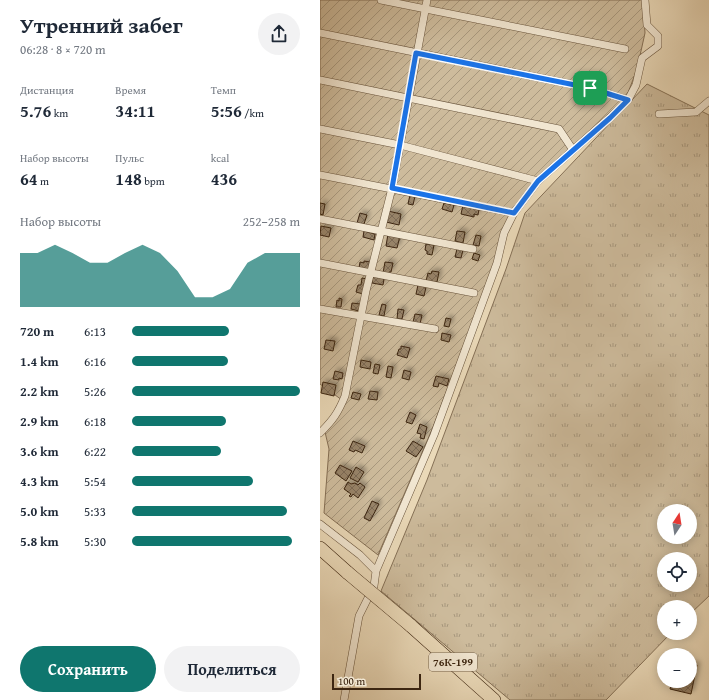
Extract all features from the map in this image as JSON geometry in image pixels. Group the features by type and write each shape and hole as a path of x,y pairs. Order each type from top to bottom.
{"highway":[{"name":"76К-199","path":"320,548 410,625 494,700"}],"street":[{"path":"381,0 625,49"},
{"path":"320,433 339,412 345,396 361,317 392,188 427,0"},
{"path":"344,700 359,616 374,586 376,570 434,435 497,264 504,233 514,213 538,181 610,118 628,100 636,85 642,58 658,46 658,36 647,25 646,0"},
{"path":"320,33 590,88 628,100"},
{"path":"320,80 558,129 573,150"},
{"path":"659,114 696,112 709,102"},
{"path":"320,129 400,145 538,181"},
{"path":"320,175 514,213"},
{"path":"320,219 473,249"},
{"path":"320,263 474,293"},
{"path":"320,308 361,317 435,329"},
{"path":"320,524 376,570"}],"green space":[{"path":"320,0 643,0 645,33 637,69 626,98 535,179 519,202 433,427 378,555 324,513 329,449 325,432 342,400 320,384"},
{"path":"647,84 709,115 709,596 697,607 697,600 657,600 657,640 664,640 606,700 510,700 381,591 427,480 506,269 525,213"}],"building":[{"path":"410,195 415,196 413,205 408,204"},
{"path":"320,203 325,204 323,215 320,214"},
{"path":"444,203 454,205 452,212 442,209"},
{"path":"463,205 479,209 478,215 474,214 474,217 461,214"},
{"path":"388,211 401,214 399,225 386,222"},
{"path":"360,213 367,215 364,224 357,223"},
{"path":"321,226 331,228 329,237 320,235"},
{"path":"364,231 375,234 374,240 363,237"},
{"path":"457,231 465,232 463,243 455,241"},
{"path":"388,234 400,236 397,248 386,246"},
{"path":"476,235 481,236 479,246 473,245"},
{"path":"426,244 434,245 432,255 427,254 427,251 425,250"},
{"path":"457,249 463,250 461,258 455,257"},
{"path":"474,253 480,255 478,261 472,259"},
{"path":"364,261 370,262 368,270 359,268 360,262 364,263"},
{"path":"385,262 393,263 391,272 388,274 383,273"},
{"path":"432,271 439,272 437,282 426,281 428,273 431,274"},
{"path":"373,276 384,279 383,285 372,283"},
{"path":"362,278 367,279 363,294 356,292 358,285 361,285"},
{"path":"418,285 426,287 424,296 416,294"},
{"path":"339,298 342,299 341,307 336,307 337,300 339,301"},
{"path":"352,303 360,304 359,311 351,309"},
{"path":"382,304 386,305 384,316 379,315"},
{"path":"398,309 404,310 402,319 397,319"},
{"path":"415,314 422,315 420,324 413,322"},
{"path":"446,318 451,319 449,327 444,326"},
{"path":"442,333 451,335 449,342 441,340"},
{"path":"326,340 335,341 333,351 324,349"},
{"path":"401,346 410,348 407,358 397,355 399,349 401,349"},
{"path":"361,360 371,362 370,369 360,367"},
{"path":"375,364 380,365 378,374 373,373"},
{"path":"388,366 393,367 391,378 386,377"},
{"path":"404,370 411,372 409,380 402,378"},
{"path":"335,371 343,373 342,379 333,379"},
{"path":"436,376 449,379 447,386 439,383 438,387 433,386"},
{"path":"323,382 336,385 334,396 321,393"},
{"path":"370,391 378,392 377,400 368,399"},
{"path":"353,392 361,394 359,400 351,398"},
{"path":"410,412 416,415 412,424 406,422"},
{"path":"420,424 427,427 424,439 420,438 421,434 417,433"},
{"path":"353,441 365,446 362,453 355,450 354,452 349,450"},
{"path":"413,441 423,447 416,457 406,451"},
{"path":"340,465 352,471 346,481 335,473"},
{"path":"356,467 364,472 358,482 350,478"},
{"path":"348,482 358,485 360,483 365,487 358,498 353,494 351,497 349,496 351,494 344,489"},
{"path":"372,501 379,504 370,521 364,518"},
{"path":"670,688 692,688 691,694"}],"route":[{"path":"416,53 590,88 628,100 610,118 538,181 514,213 392,188 416,53"}]}
